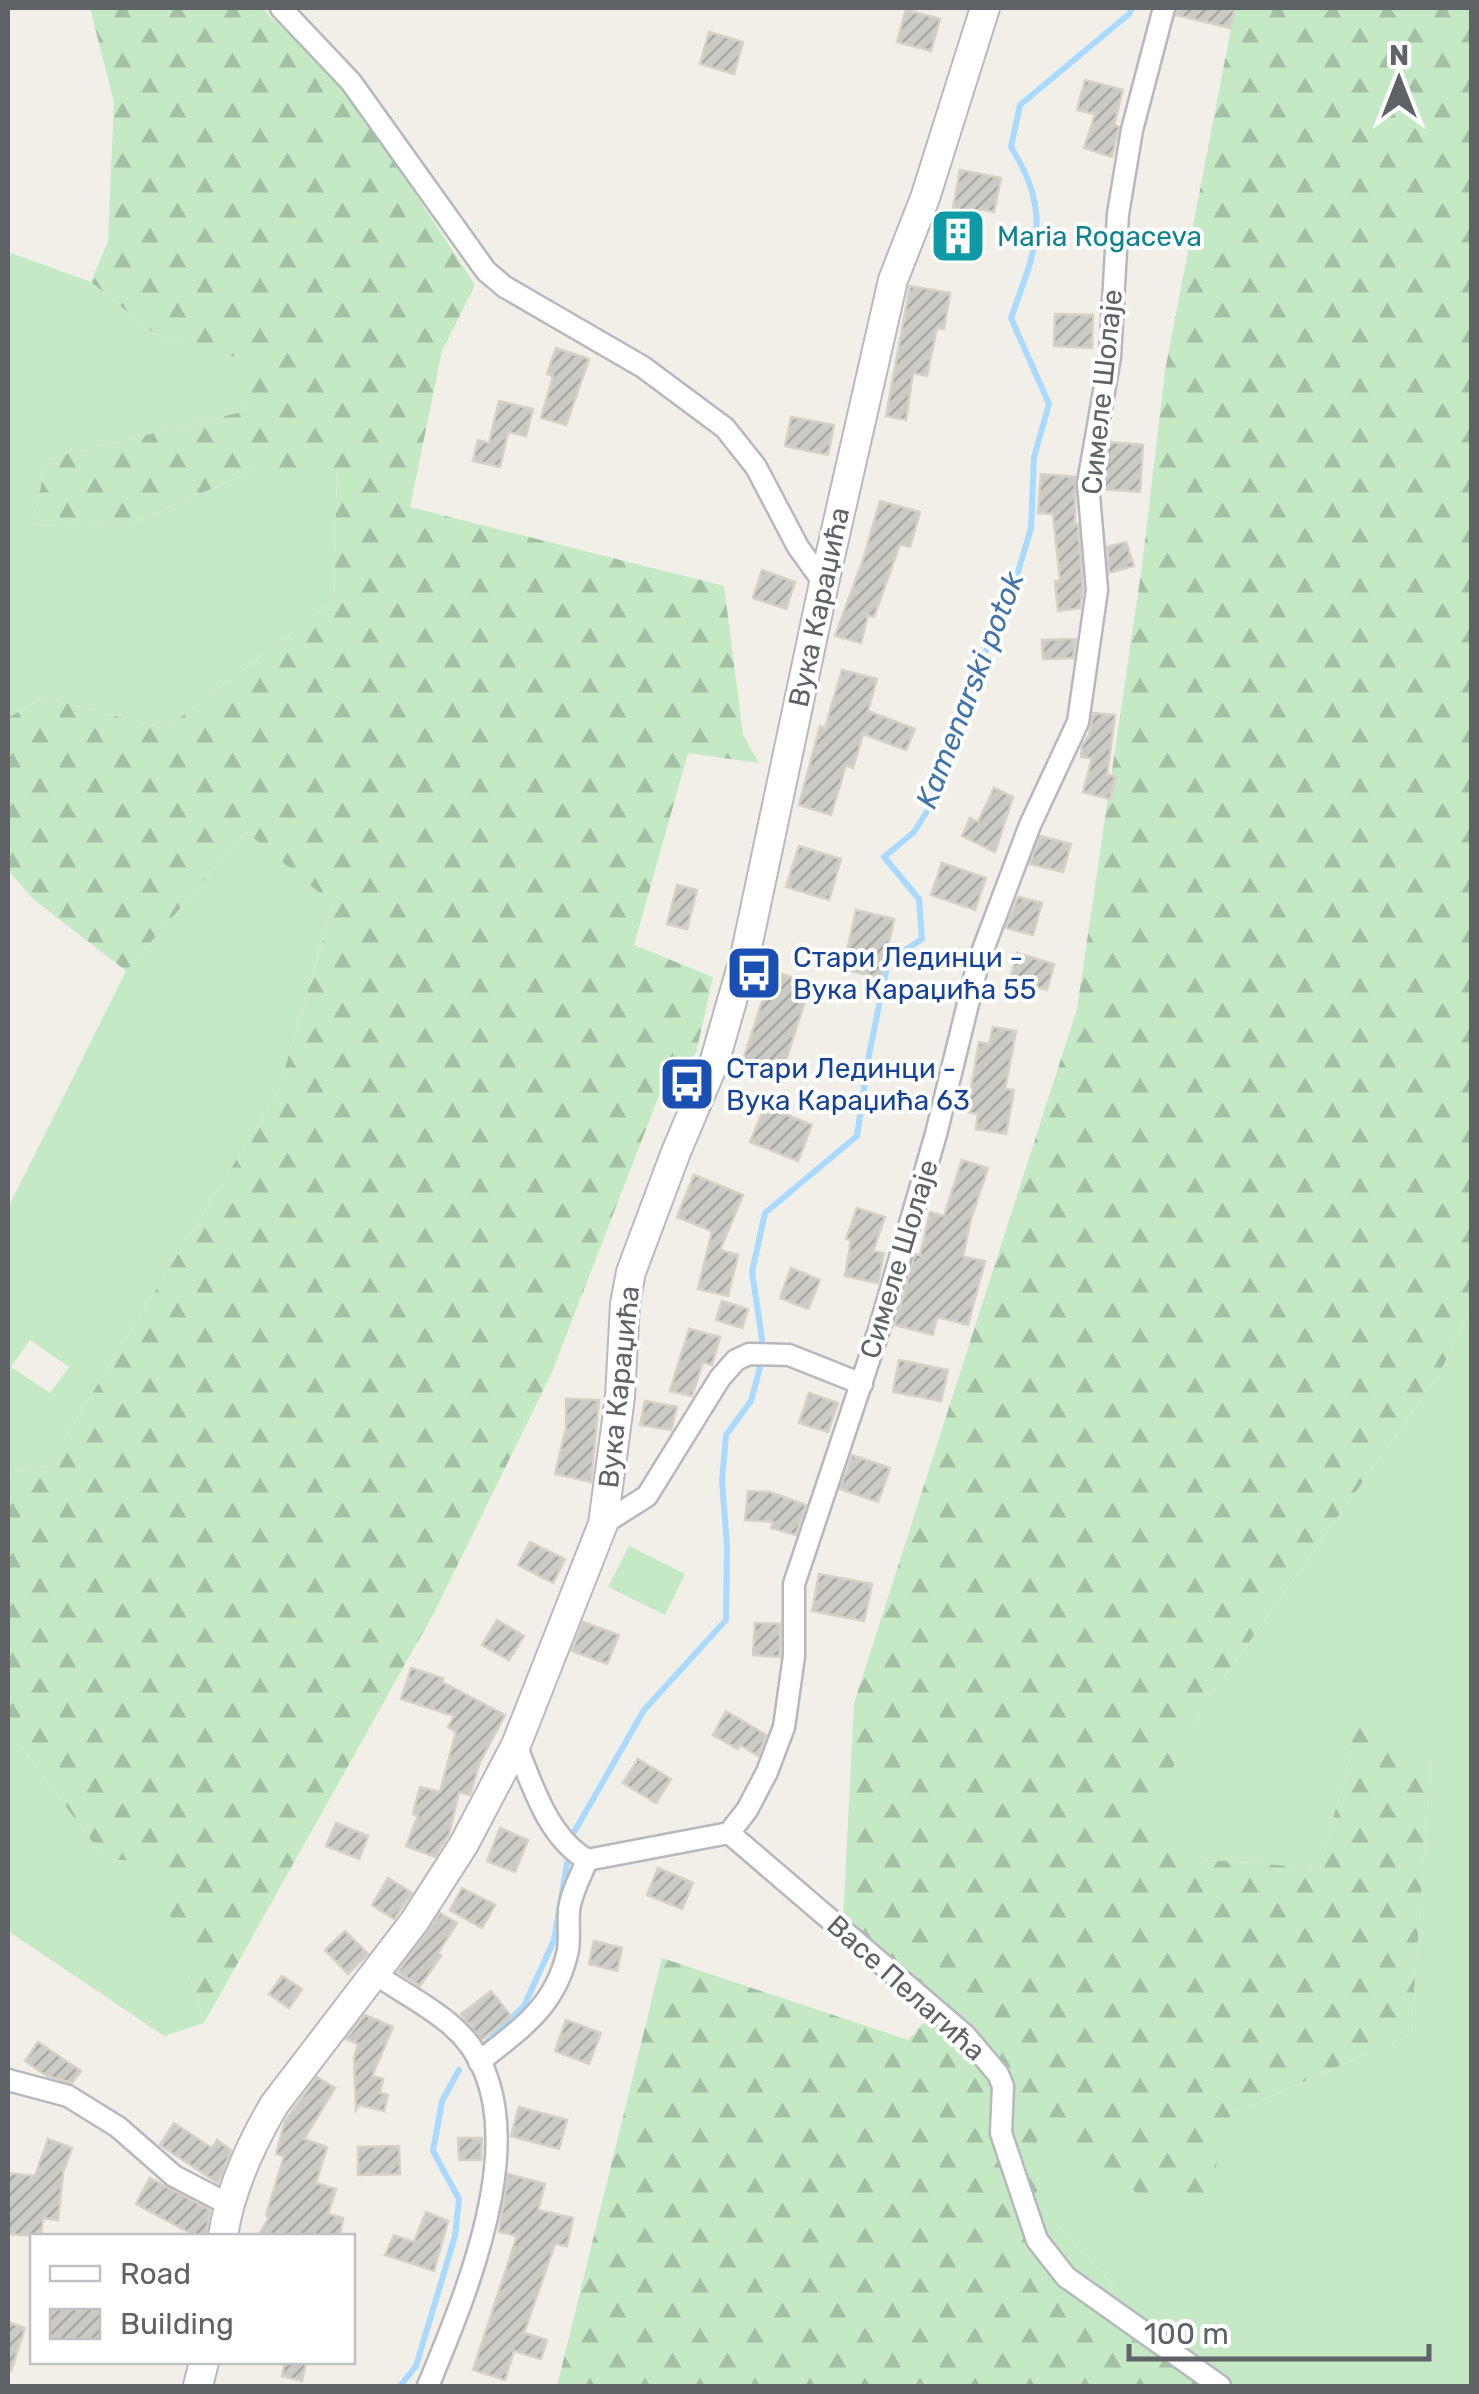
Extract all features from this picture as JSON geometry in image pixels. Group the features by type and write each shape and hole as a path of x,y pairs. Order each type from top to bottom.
{"street":[{"path":"281,8 351,82 486,270 505,287 642,367 725,428 756,467 798,547 824,583"},
{"name":"Вука Караџића","path":"223,2234 228,2204 274,2104 441,1884 516,1745 603,1524 631,1272 716,1060 746,952 893,280 924,198 985,8"},
{"name":"Симеле Шолаје","path":"729,1834 767,1772 784,1727 794,1656 794,1584 862,1384 936,1134 978,963 1030,825 1078,722 1097,590 1088,483 1110,356 1118,214 1132,130 1164,8"},
{"path":"603,1524 647,1496 720,1378 736,1360 749,1354 789,1355 862,1384"},
{"path":"516,1745 546,1815 560,1836 587,1860"},
{"path":"587,1860 729,1834"},
{"name":"Васе Пелагића","path":"729,1834 966,2035 1003,2086 1002,2133 1037,2240 1066,2277 1220,2386"},
{"path":"480,2062 523,2029 546,2004 560,1978 569,1946 569,1907 587,1860"},
{"path":"374,1974 454,2026 487,2076 494,2121 496,2162 490,2214 464,2298 428,2386"},
{"path":"8,2080 68,2096 118,2127 174,2176 228,2204"}],"green space":[{"path":"90,8 261,8 346,88 475,285 442,351 410,507 724,586 743,735 759,763 688,753 634,945 713,977 696,1053 658,1098 552,1372 436,1609 204,2023 153,1862 105,1859 8,1729 8,1473 48,1465 278,1092 333,904 246,832 126,971 33,899 8,870 8,718 43,697 165,729 334,601 337,468 258,469 134,522 32,526 47,459 241,412 245,360 155,334 91,282 108,241 114,102"},
{"path":"1235,8 1471,8 1471,1308 1438,1376 1205,1704 1143,1827 1208,1860 1319,1868 1347,1770 1357,1714 1431,1758 1411,2034 1231,2114 1206,2201 1144,2198 1037,2123 1037,2203 1144,2319 1229,2386 557,2386 662,1958 908,2040 941,2004 843,1922 854,1703 1077,1009 1142,566 1165,371"},
{"path":"11,253 91,282 155,334 246,360 241,412 47,459 32,526 134,522 258,469 337,467 334,601 165,729 43,697 8,718"},
{"path":"246,832 333,903 278,1092 48,1465 8,1473 8,1208 126,971","holes":["30,1340 69,1367 50,1393 11,1367"]},
{"path":"1471,1308 1471,2386 1229,2386 1144,2319 1037,2203 1037,2122 1144,2198 1231,2114 1411,2034 1431,1758 1357,1715 1347,1770 1319,1868 1208,1860 1142,1828 1205,1704 1438,1376"},
{"path":"629,1546 685,1574 665,1615 608,1587"},
{"path":"8,1729 105,1859 153,1861 204,2023 164,2036 8,1931"}],"building":[{"path":"1177,8 1235,8 1230,28 1176,15"},
{"path":"906,10 940,19 931,51 897,42"},
{"path":"709,32 743,42 734,74 700,64"},
{"path":"1085,80 1123,90 1114,125 1119,127 1112,157 1084,148 1095,114 1077,110"},
{"path":"960,170 1001,178 994,212 980,209 972,257 939,249 944,217 951,218"},
{"path":"910,286 950,293 944,329 937,328 927,376 913,373 906,420 886,416"},
{"path":"1055,314 1093,315 1092,348 1054,346"},
{"path":"556,348 589,359 566,425 541,418 553,376 547,374"},
{"path":"499,401 533,409 526,436 508,432 500,467 473,461 478,440 489,443"},
{"path":"791,417 834,425 828,455 785,446"},
{"path":"1109,442 1143,445 1140,492 1102,489"},
{"path":"1041,474 1075,477 1075,524 1083,590 1080,608 1058,611 1055,581 1060,581 1053,514 1038,513"},
{"path":"880,501 920,512 910,547 900,544 874,617 868,615 861,643 835,636"},
{"path":"1126,542 1134,566 1109,573 1107,547"},
{"path":"762,570 795,582 786,609 753,598"},
{"path":"1076,639 1073,658 1043,659 1042,640"},
{"path":"842,670 877,679 868,711 915,729 906,750 863,734 853,768 846,765 831,815 799,805 820,726 825,728"},
{"path":"1093,713 1115,715 1107,775 1116,777 1110,799 1083,792 1092,758 1081,757 1082,746 1089,735"},
{"path":"994,788 1013,797 995,852 962,836 970,818 978,822"},
{"path":"1040,836 1071,844 1063,872 1030,864"},
{"path":"799,846 841,859 829,900 786,887"},
{"path":"942,863 986,878 975,910 931,895"},
{"path":"677,885 697,890 687,929 667,924"},
{"path":"1018,897 1042,903 1033,935 1006,928"},
{"path":"856,910 894,919 881,978 843,969"},
{"path":"1017,953 1054,964 1047,990 1010,980"},
{"path":"772,971 811,983 786,1060 775,1081 740,1069"},
{"path":"993,1027 1016,1031 1005,1089 1014,1090 1006,1134 976,1129 978,1114 967,1112 979,1042 989,1044"},
{"path":"765,1106 812,1125 798,1161 750,1142"},
{"path":"962,1160 988,1168 963,1257 985,1261 968,1325 937,1317 933,1335 895,1325 915,1254 920,1255 930,1212 944,1216"},
{"path":"694,1175 743,1195 720,1250 738,1255 728,1296 698,1289 712,1231 677,1217"},
{"path":"857,1208 885,1217 873,1251 884,1253 878,1283 845,1276 851,1240 846,1239"},
{"path":"791,1268 820,1280 808,1309 780,1298"},
{"path":"722,1301 748,1309 742,1328 716,1320"},
{"path":"689,1329 720,1337 712,1365 703,1362 692,1396 670,1391"},
{"path":"899,1360 948,1370 941,1401 893,1392"},
{"path":"809,1393 838,1403 828,1432 799,1423"},
{"path":"566,1399 599,1400 591,1482 555,1474 566,1428"},
{"path":"645,1401 677,1407 671,1430 640,1425"},
{"path":"852,1455 890,1468 878,1502 840,1489"},
{"path":"748,1491 770,1492 806,1505 796,1535 771,1528 773,1522 745,1520"},
{"path":"530,1542 565,1559 553,1583 518,1565"},
{"path":"819,1574 872,1584 864,1621 812,1611"},
{"path":"497,1620 524,1636 509,1660 482,1645"},
{"path":"583,1622 619,1635 607,1664 572,1651"},
{"path":"755,1623 780,1624 780,1657 753,1655"},
{"path":"411,1668 443,1678 442,1682 505,1715 480,1762 470,1795 459,1792 449,1834 435,1857 406,1846 418,1816 413,1814 420,1787 440,1792 456,1732 448,1727 454,1716 401,1699"},
{"path":"726,1711 766,1735 758,1756 713,1735"},
{"path":"638,1759 671,1779 656,1803 623,1783"},
{"path":"336,1823 368,1836 359,1859 326,1846"},
{"path":"500,1828 528,1840 515,1872 487,1861"},
{"path":"658,1868 693,1883 682,1909 647,1895"},
{"path":"388,1878 412,1893 394,1919 372,1905"},
{"path":"462,1888 495,1905 482,1928 450,1910"},
{"path":"440,1913 457,1923 420,1986 398,1972"},
{"path":"345,1931 368,1954 348,1974 325,1950"},
{"path":"594,1941 622,1948 617,1971 589,1964"},
{"path":"282,1976 302,1989 289,2008 269,1994"},
{"path":"491,1991 511,2016 481,2040 461,2014"},
{"path":"365,2015 393,2027 372,2076 383,2079 380,2093 388,2095 384,2111 359,2105 356,2110 354,2057 358,2044 346,2039"},
{"path":"566,2020 601,2033 589,2064 555,2051"},
{"path":"38,2042 81,2071 72,2083 47,2076 25,2061"},
{"path":"317,2077 335,2088 304,2139 327,2147 316,2183 336,2189 328,2214 343,2218 340,2234 259,2234 269,2218 266,2215 284,2156 276,2154 285,2121"},
{"path":"519,2107 567,2120 559,2149 511,2136"},
{"path":"174,2123 212,2148 217,2140 231,2150 218,2183 160,2145"},
{"path":"458,2138 482,2138 481,2160 459,2160"},
{"path":"48,2139 72,2148 63,2173 58,2220 43,2218 41,2234 8,2234 8,2173 35,2176"},
{"path":"399,2146 400,2174 358,2175 358,2147"},
{"path":"508,2174 545,2184 538,2210 573,2218 567,2246 555,2244 524,2333 547,2340 541,2359 514,2351 505,2380 473,2370 517,2236 499,2232"},
{"path":"150,2178 210,2210 206,2234 192,2234 136,2204"},
{"path":"426,2212 448,2221 434,2271 385,2255 394,2235 414,2242"},
{"path":"8,2322 25,2328 11,2371 8,2371"},
{"path":"285,2364 306,2364 302,2381 282,2376"}],"waterway":[{"name":"Kamenarski potok","path":"573,1834 644,1710 726,1620 727,1547 722,1480 726,1435 751,1401 760,1367 762,1339 752,1272 765,1213 857,1136 888,961 922,939 919,899 884,857 914,832 929,808 1031,528 1034,457 1049,404 1011,318 1036,232 1032,193 1011,147 1020,105 1132,8"},
{"name":"Kamenarski potok","path":"481,2048 524,2006 554,1940 567,1863"},
{"name":"Kamenarski potok","path":"400,2386 416,2366 455,2236 459,2199 433,2151 442,2101 459,2070"}],"place":[{"name":"Maria Rogaceva","path":"958,236"},
{"name":"Стари Лединци - Вука Караџића 55","path":"754,973"},
{"name":"Стари Лединци - Вука Караџића 63","path":"687,1084"}]}
